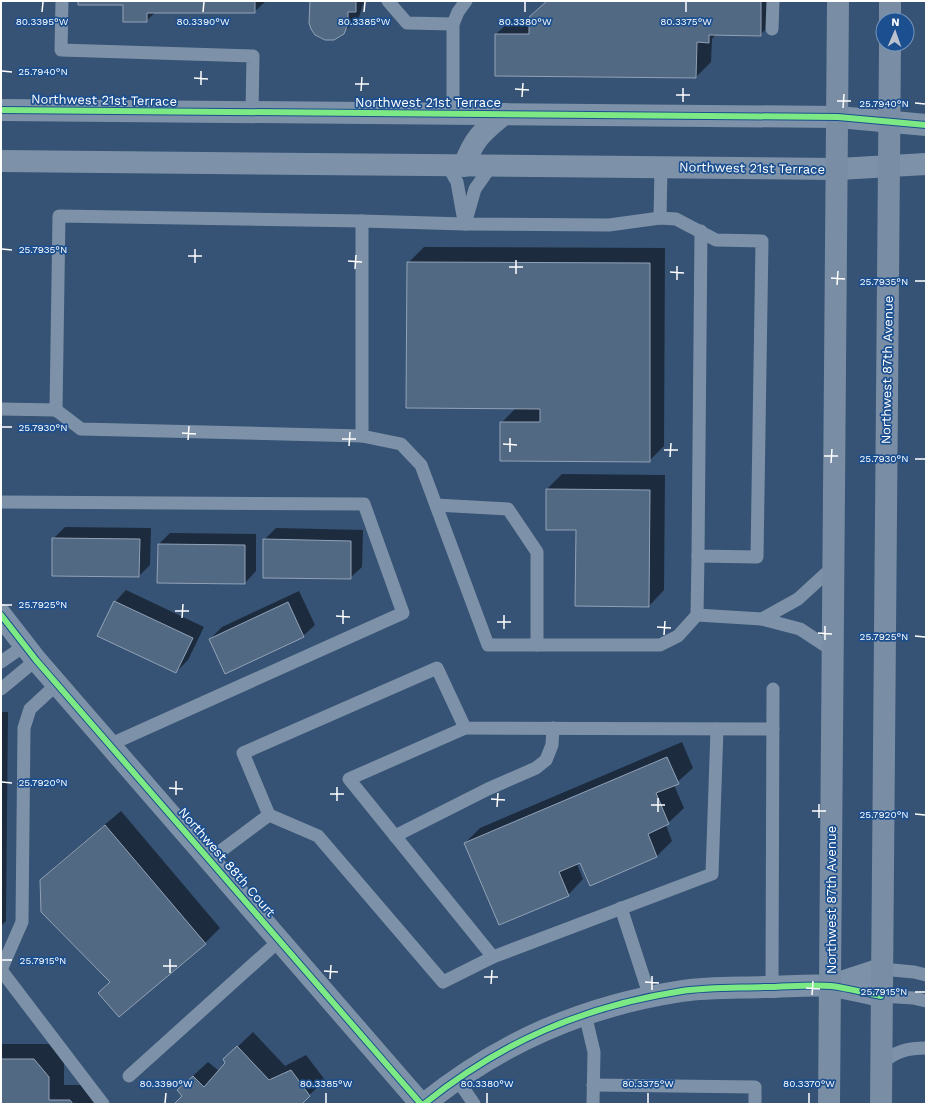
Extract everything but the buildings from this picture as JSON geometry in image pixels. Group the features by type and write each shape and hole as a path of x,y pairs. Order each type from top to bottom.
{"main road":[{"name":"Northwest 87th Avenue","path":"829,1104 832,650 838,168 838,1"},
{"path":"890,1 890,12"},
{"name":"Northwest 87th Avenue","path":"881,1104 890,52"}],"street":[{"name":"Northwest 21st Terrace","path":"1,110 838,117 889,123 926,125"},
{"path":"456,166 480,134 504,114"},
{"name":"Northwest 21st Terrace","path":"1,161 838,168 926,164"},
{"name":"Northwest 88th Court","path":"1,615 30,653 421,1104"},
{"path":"830,986 881,969"},
{"path":"424,1104 457,1079 508,1047 545,1029 585,1014 650,997 683,991 719,988 830,986 881,996"}],"lane":[{"path":"62,1 61,50 253,56 252,112"},
{"path":"388,1 407,23 453,24"},
{"path":"453,114 453,24 458,12 466,1"},
{"path":"772,29 773,1"},
{"path":"456,166 464,224"},
{"path":"464,224 475,189 491,166"},
{"path":"660,218 661,167"},
{"path":"56,410 59,216 464,224 609,225 660,218 676,219 716,240 762,241 757,557 698,556"},
{"path":"362,221 362,436"},
{"path":"1,410 56,410 81,429 362,436 401,444 421,465 488,645 660,645 678,636 697,615 701,231"},
{"path":"1,502 364,504 403,613 110,745"},
{"path":"436,505 508,508 537,552 537,645"},
{"path":"762,619 798,599 834,566"},
{"path":"697,615 762,619 800,629 832,650"},
{"path":"1,662 30,653"},
{"path":"1,689 30,653"},
{"path":"465,728 436,668 243,753 269,815 318,836 443,982 493,957 712,874 717,729"},
{"path":"57,684 30,709 24,728 22,922 1,970 103,1104"},
{"path":"772,987 773,690"},
{"path":"493,957 349,779 465,728 773,729"},
{"path":"395,836 488,789 536,768 546,760 552,745 553,728"},
{"path":"210,859 269,815"},
{"path":"620,908 650,997"},
{"path":"129,1076 280,940"},
{"path":"881,969 914,972 926,975"},
{"path":"881,996 913,998 926,1001"},
{"path":"585,1014 594,1052 594,1104"},
{"path":"882,1063 891,1055 903,1050 926,1048"},
{"path":"457,1079 474,1104"},
{"path":"593,1085 755,1087 755,1104"}],"cycle path":[{"path":"1,110 838,117 926,125"},
{"path":"1,615 36,660 421,1104"},
{"path":"424,1104 483,1062 514,1045 545,1030 611,1006 682,991 723,988 814,985 831,986 881,996"}]}
